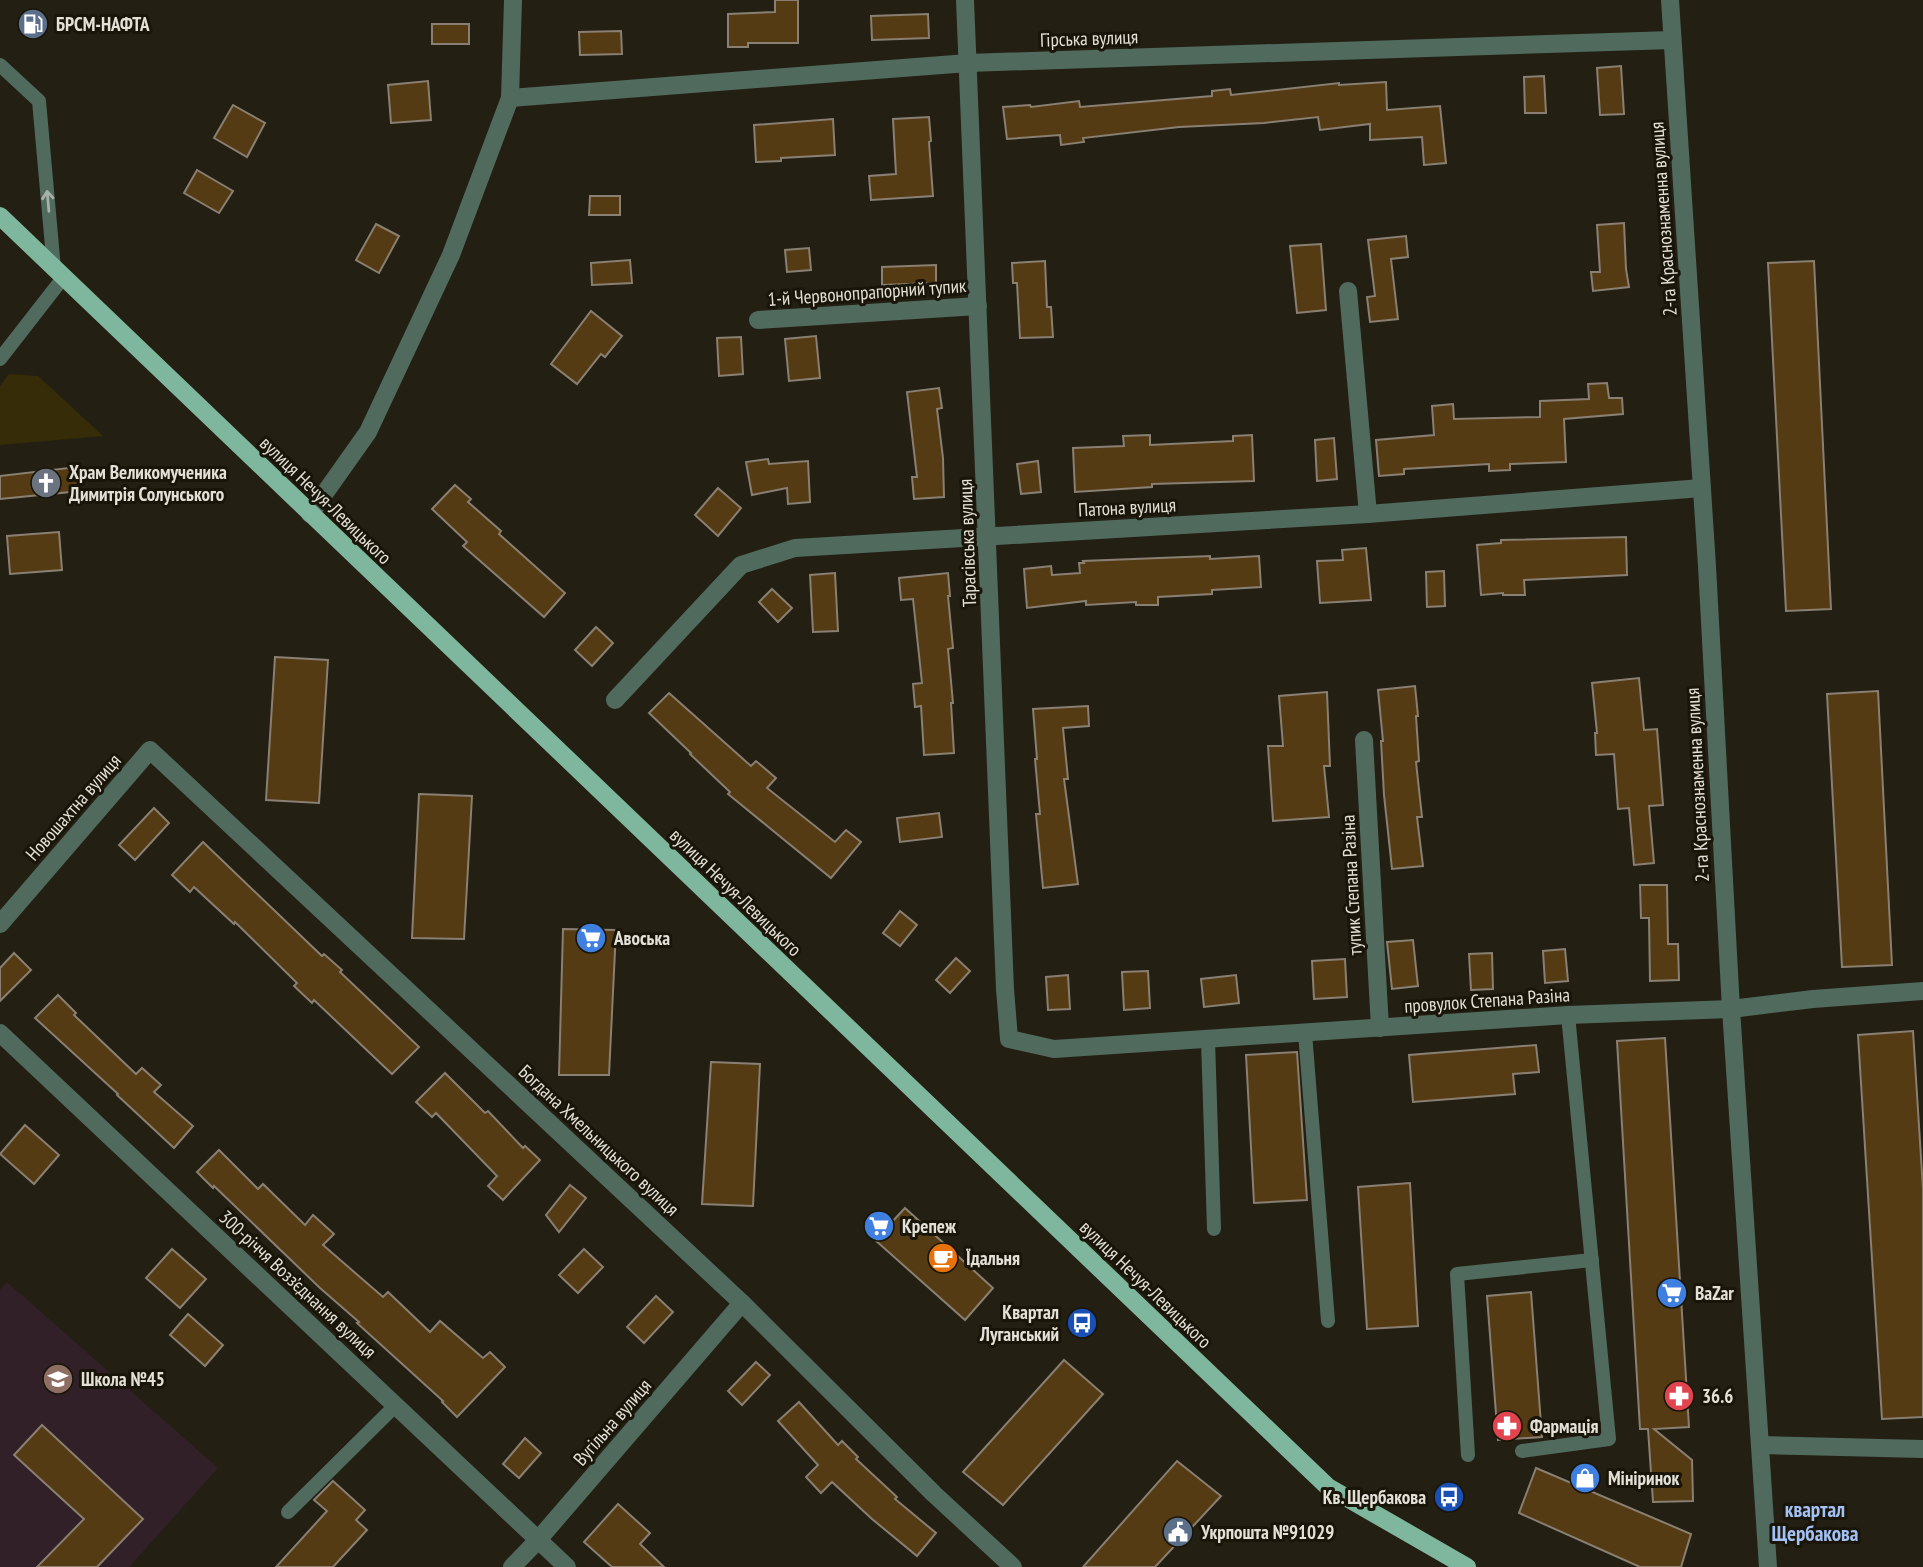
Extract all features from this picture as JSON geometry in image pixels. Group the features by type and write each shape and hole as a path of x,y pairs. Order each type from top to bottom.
{"main road":[{"name":"вулиця Нечуя-Левицького","path":"0,216 1328,1487 1467,1567"}],"street":[{"path":"310,514 368,432 451,255 510,98 513,0"},
{"name":"Тарасівська вулиця","path":"965,0 1009,1039 1054,1049"},
{"name":"2-га Краснознаменна вулиця","path":"1670,0 1702,488 1731,1009 1769,1567"},
{"name":"Гірська вулиця","path":"510,98 968,63 1672,40"},
{"path":"1348,291 1368,514"},
{"name":"1-й Червонопрапорний тупик","path":"758,320 978,306"},
{"name":"Патона вулиця","path":"615,700 741,565 795,548 1368,514 1702,488"},
{"name":"тупик Степана Разіна","path":"1364,740 1380,1028"},
{"name":"Новошахтна вулиця","path":"0,924 150,750"},
{"name":"Богдана Хмельницького вулиця","path":"150,750 742,1303 934,1494 1013,1567"},
{"name":"провулок Степана Разіна","path":"1054,1049 1568,1015 1731,1009 1813,999 1923,991"},
{"name":"300-річчя Возз’єднання вулиця","path":"0,1033 567,1567"},
{"name":"Вугільна вулиця","path":"512,1567 742,1303"},
{"path":"1761,1445 1923,1449"}],"lane":[{"path":"0,65 38,101 59,274 0,359"},
{"path":"1522,1451 1609,1439 1568,1015"},
{"path":"1305,1033 1328,1321"},
{"path":"1208,1040 1214,1229"},
{"path":"1468,1455 1457,1274 1592,1260"},
{"path":"288,1512 396,1405"}],"shaded area":[{"path":"9,374 38,376 103,436 0,445 0,386"},
{"name":"Школа №45","path":"7,1282 218,1468 129,1567 0,1567 0,1290"}],"building":[{"path":"775,0 798,0 798,43 748,43 748,47 728,47 728,14 775,12"},
{"path":"928,14 929,38 872,40 871,16"},
{"path":"432,24 469,24 469,44 432,44"},
{"path":"621,31 622,54 580,55 579,32"},
{"path":"1621,66 1624,114 1600,115 1597,68"},
{"path":"1544,76 1546,113 1525,113 1524,77"},
{"path":"428,81 431,120 391,123 388,85"},
{"path":"1386,82 1387,110 1440,106 1446,163 1424,165 1422,137 1370,140 1370,124 1320,130 1318,117 1264,123 1179,127 1083,138 1084,142 1061,145 1060,135 1007,139 1003,107 1031,107 1079,101 1080,107 1212,96 1212,91 1230,89 1231,95 1339,83"},
{"path":"233,105 265,123 247,157 214,138"},
{"path":"929,117 933,196 871,200 869,176 896,174 893,119"},
{"path":"833,119 835,155 756,162 754,125"},
{"path":"197,170 233,191 219,213 184,193"},
{"path":"590,196 620,196 620,215 589,215"},
{"path":"1624,223 1629,287 1593,291 1591,272 1600,272 1597,225"},
{"path":"376,224 399,236 379,273 356,260"},
{"path":"1406,236 1408,257 1391,259 1398,319 1370,322 1367,297 1375,296 1368,240"},
{"path":"1321,244 1326,310 1297,313 1290,246"},
{"path":"809,248 811,270 787,272 785,250"},
{"path":"630,260 632,283 592,285 591,263"},
{"path":"1045,261 1047,307 1051,307 1053,337 1020,338 1017,283 1013,283 1012,263"},
{"path":"1814,261 1831,609 1786,611 1768,263"},
{"path":"936,265 936,283 882,285 882,267"},
{"path":"591,311 622,336 605,357 601,354 577,384 551,364"},
{"path":"816,336 820,378 789,381 785,339"},
{"path":"741,337 743,374 719,376 717,338"},
{"path":"1607,383 1609,398 1622,398 1623,414 1564,419 1566,462 1510,464 1510,470 1489,471 1489,464 1404,469 1404,474 1379,476 1376,440 1434,435 1432,406 1453,404 1454,419 1540,417 1540,401 1589,399 1588,384"},
{"path":"939,388 942,408 937,409 944,497 914,499 912,477 917,477 907,392"},
{"path":"1150,435 1150,445 1233,441 1233,436 1252,435 1254,481 1152,484 1152,487 1075,492 1073,448 1124,446 1123,436"},
{"path":"1334,438 1337,479 1317,481 1315,440"},
{"path":"768,459 769,464 808,461 810,502 788,504 787,488 752,495 746,462"},
{"path":"1038,461 1041,492 1021,494 1017,464"},
{"path":"77,467 80,491 0,499 0,476"},
{"path":"455,485 471,499 468,502 501,531 499,534 565,593 544,617 463,546 467,542 432,509"},
{"path":"718,488 741,508 718,536 695,515"},
{"path":"59,532 62,570 10,574 7,536"},
{"path":"1626,537 1627,575 1524,580 1525,595 1481,595 1477,545 1501,543 1501,540"},
{"path":"1366,548 1371,600 1320,603 1317,561 1343,560 1342,550"},
{"path":"1210,556 1210,559 1259,556 1261,587 1212,590 1212,594 1158,597 1158,605 1136,605 1136,602 1086,605 1086,601 1027,608 1024,569 1051,566 1052,575 1080,573 1079,563 1084,563 1083,561"},
{"path":"1444,571 1445,606 1427,607 1426,572"},
{"path":"835,573 838,631 813,632 810,575"},
{"path":"948,573 953,648 948,649 954,753 924,755 921,706 915,707 913,684 922,683 913,599 901,600 899,578"},
{"path":"772,589 792,608 778,622 759,602"},
{"path":"596,627 613,643 592,666 575,650"},
{"path":"275,657 328,660 319,803 266,800"},
{"path":"1639,678 1644,730 1657,729 1663,805 1649,806 1654,863 1634,865 1629,808 1618,809 1614,754 1596,755 1597,733 1592,683"},
{"path":"1415,686 1419,761 1416,762 1422,817 1417,817 1423,866 1392,869 1384,795 1378,690"},
{"path":"1878,691 1892,965 1842,967 1827,694"},
{"path":"1327,692 1330,766 1324,766 1329,817 1273,821 1268,746 1283,746 1279,696"},
{"path":"669,693 751,766 756,761 776,778 767,788 835,842 846,830 861,842 831,878 728,794 730,792 649,713"},
{"path":"1088,706 1089,726 1063,728 1068,779 1064,779 1078,884 1043,888 1036,814 1040,814 1033,709"},
{"path":"419,794 472,796 464,939 412,938"},
{"path":"154,808 169,823 135,860 119,845"},
{"path":"939,813 942,837 900,842 897,818"},
{"path":"203,842 322,956 324,954 342,970 340,972 419,1047 392,1074 314,1000 312,1003 294,986 297,983 235,922 234,924 194,887 190,892 172,875"},
{"path":"1640,885 1667,885 1668,944 1678,944 1679,980 1650,981 1649,918 1641,918"},
{"path":"900,911 917,925 900,946 883,933"},
{"path":"563,929 616,930 609,1075 559,1075"},
{"path":"1413,940 1418,986 1392,989 1387,942"},
{"path":"1565,949 1568,981 1545,983 1543,951"},
{"path":"14,953 31,970 0,1001 0,968"},
{"path":"1492,953 1493,989 1471,990 1469,954"},
{"path":"956,958 970,971 950,993 936,980"},
{"path":"1345,959 1347,997 1314,999 1312,961"},
{"path":"1148,971 1150,1008 1124,1010 1122,972"},
{"path":"1068,975 1070,1009 1048,1010 1046,977"},
{"path":"1236,975 1239,1003 1204,1007 1201,979"},
{"path":"58,995 76,1013 74,1015 136,1074 142,1068 161,1085 154,1092 193,1126 174,1148 35,1018"},
{"path":"1913,1031 1923,1189 1923,1417 1882,1419 1858,1035"},
{"path":"1665,1038 1689,1427 1654,1429 1692,1460 1693,1501 1653,1502 1648,1429 1640,1429 1617,1041"},
{"path":"1536,1045 1539,1072 1513,1074 1515,1094 1413,1102 1409,1055"},
{"path":"1297,1052 1307,1200 1254,1203 1246,1055"},
{"path":"711,1062 760,1064 753,1206 702,1204"},
{"path":"445,1073 485,1113 488,1111 523,1148 525,1146 540,1160 503,1200 488,1186 497,1176 436,1113 432,1117 416,1102"},
{"path":"25,1125 59,1155 34,1184 0,1154"},
{"path":"219,1150 258,1189 263,1184 305,1225 313,1215 334,1234 323,1245 383,1297 388,1292 430,1332 440,1321 483,1358 490,1352 505,1367 457,1417 197,1172"},
{"path":"1410,1183 1418,1326 1367,1329 1358,1187"},
{"path":"570,1185 586,1198 559,1232 546,1215"},
{"path":"905,1208 993,1288 965,1320 875,1240"},
{"path":"172,1249 206,1279 180,1308 146,1278"},
{"path":"584,1249 603,1267 578,1293 559,1275"},
{"path":"1531,1292 1542,1437 1498,1440 1487,1296"},
{"path":"656,1296 673,1312 644,1343 627,1327"},
{"path":"188,1314 223,1345 205,1366 170,1335"},
{"path":"1064,1360 1103,1394 1003,1505 963,1472"},
{"path":"756,1362 770,1375 742,1405 728,1391"},
{"path":"799,1402 838,1445 842,1441 858,1457 856,1459 897,1497 895,1499 936,1533 917,1556 832,1482 821,1493 806,1477 818,1465 778,1421"},
{"path":"42,1425 143,1519 97,1567 37,1567 84,1519 14,1455"},
{"path":"525,1438 541,1453 519,1478 503,1464"},
{"path":"1177,1461 1221,1496 1155,1567 1083,1567"},
{"path":"1536,1468 1691,1534 1681,1567 1640,1567 1519,1513"},
{"path":"333,1481 365,1510 356,1520 367,1530 333,1567 276,1567 327,1511 314,1500"},
{"path":"618,1504 650,1533 640,1544 664,1567 612,1567 584,1542"}],"place":[{"name":"БРСМ-НАФТА","path":"33,24"},
{"name":"Храм Великомученика Димитрія Солунського","path":"46,483"},
{"name":"Авоська","path":"591,938"},
{"name":"Крепеж","path":"879,1226"},
{"name":"Їдальня","path":"943,1258"},
{"name":"BaZar","path":"1672,1293"},
{"name":"Квартал Луганський","path":"1082,1323"},
{"name":"Школа №45","path":"58,1379"},
{"name":"36.6","path":"1679,1396"},
{"name":"Фармація","path":"1507,1426"},
{"name":"Мініринок","path":"1585,1478"},
{"name":"Кв. Щербакова","path":"1449,1497"},
{"name":"Укрпошта №91029","path":"1178,1532"}],"district":[{"name":"квартал Щербакова","path":"1815,1522"}]}
